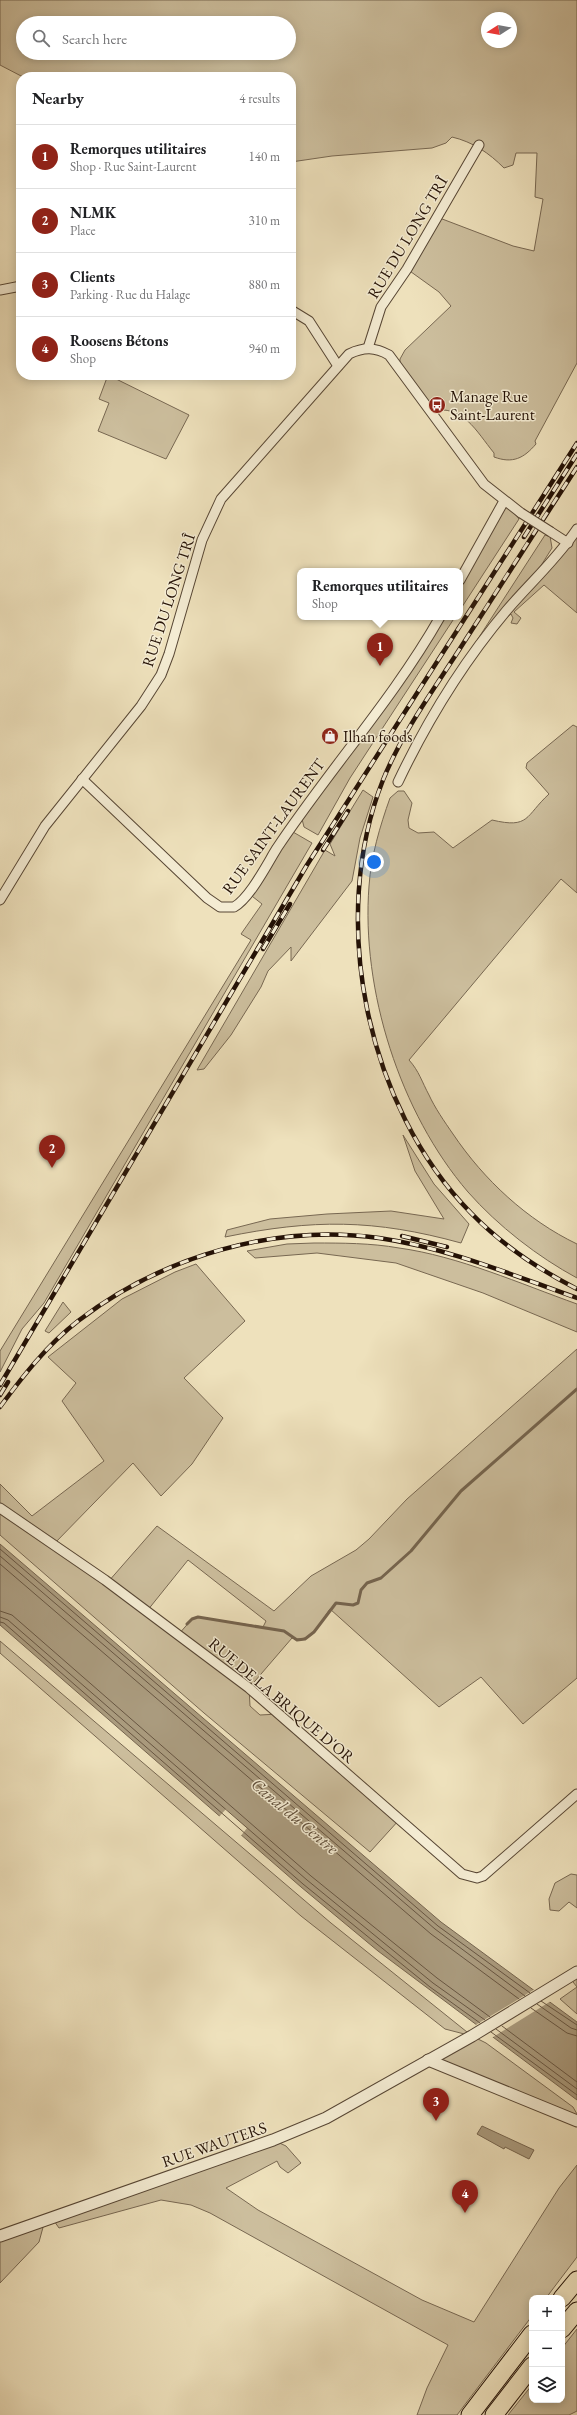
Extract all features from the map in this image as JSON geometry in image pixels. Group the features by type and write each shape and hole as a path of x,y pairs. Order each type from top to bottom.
{"highway":[{"path":"564,2295 577,2280"},
{"path":"565,2325 577,2311"},
{"path":"470,2415 529,2338"},
{"path":"494,2415 531,2367"}],"street":[{"name":"RUE DU LONG TRÎ","path":"0,900 45,826 141,706 161,675 172,647 202,540 221,499 349,354 358,349 368,348 381,307 407,269 479,145"},
{"path":"0,290 16,287"},
{"path":"296,313 309,321 338,366"},
{"path":"368,348 380,350 389,355 484,484 521,513 568,543"},
{"path":"463,575 504,501"},
{"path":"398,782 423,731 445,695 506,611 568,543 577,529"},
{"name":"RUE SAINT-LAURENT","path":"82,779 207,898 220,907 234,907 248,893 306,804 420,653 438,620"},
{"name":"RUE DE LA BRIQUE D'OR","path":"0,1508 105,1580 249,1688 462,1874 469,1877 483,1876 577,1794"},
{"name":"RUE WAUTERS","path":"0,2236 309,2126 343,2110 472,2036 573,1975"},
{"path":"428,2060 577,2121"}],"shaded area":[{"path":"0,0 577,0 577,363 535,441 536,444 527,453 512,460 494,457 494,453 475,428 460,415 442,410 431,411 400,369 400,359 405,350 451,306 439,292 407,269 437,217 513,246 534,251 543,199 535,197 537,153 516,153 513,165 504,168 480,149 460,139 452,137 446,143 432,148 332,156 296,161 296,72 16,72 16,73 0,65"},
{"path":"106,380 118,380 189,415 166,459 98,431 109,403 99,399"},
{"path":"504,501 519,519 463,605 463,575"},
{"path":"577,530 577,613 544,585 514,612 521,618 517,624 511,623 513,618 511,614 507,617 452,679 545,535 550,536 552,548 537,572"},
{"path":"438,620 453,620 350,778 318,835 304,827 302,819"},
{"path":"573,725 577,727 577,893 561,879 409,1060 418,1072 431,1100 440,1114 465,1151 478,1167 524,1211 541,1223 577,1244 577,1278 533,1251 492,1217 468,1192 444,1160 423,1125 405,1088 390,1048 379,1008 372,967 368,926 369,886 374,852 379,830 390,798 398,791 404,791 412,803 408,820 409,828 418,833 434,832 453,848 492,820 514,823 520,822 526,819 549,794 526,768 527,763"},
{"path":"363,790 373,797 360,838 352,881 291,961 291,947 268,971 261,987 231,1035 204,1069 197,1070 325,850 335,856 330,844"},
{"path":"293,832 312,843 44,1303 22,1329 0,1372 0,1351 251,940 241,934 262,904 248,893"},
{"path":"403,1135 434,1184 469,1224 461,1243 400,1229 343,1224 287,1227 225,1237 227,1230 270,1219 327,1214 391,1211 444,1219 415,1171"},
{"path":"346,1243 388,1246 444,1257 466,1264 577,1304 577,1332 483,1293 396,1263 317,1253 255,1258 247,1251 287,1244"},
{"path":"196,1264 245,1321 184,1378 223,1418 192,1464 161,1496 133,1463 53,1545 108,1582 157,1526 274,1611 311,1576 356,1550 369,1539 407,1499 577,1349 577,1678 523,1724 481,1677 439,1707 330,1609 315,1631 310,1635 299,1639 292,1638 249,1688 250,1706 260,1715 278,1714 399,1820 370,1852 204,1713 0,1535 0,1484 32,1516 104,1461 62,1401 76,1383 48,1357 122,1299 175,1272","holes":["188,1560 266,1621 263,1627 198,1617 192,1619 178,1635 147,1611"]},
{"path":"63,1302 71,1312 49,1333 45,1331"},
{"path":"0,1641 331,1923 472,2036 445,2029 301,1916 0,1653"},
{"path":"571,1874 577,1875 577,1908 569,1902 559,1911 550,1910 549,1899 555,1883"},
{"path":"577,1972 577,1987 569,1977"},
{"path":"577,1987 577,2014 560,1999"},
{"path":"472,2036 486,2043 573,2107 577,2114 577,2121 428,2060"},
{"path":"273,2140 286,2146 301,2163 288,2173 280,2167 277,2161 226,2188 258,2210 422,2300 474,2322 559,2188 577,2165 577,2257 548,2295 529,2295 529,2320 457,2415 417,2415 427,2388 448,2345 210,2213 191,2205 161,2200 59,2228 52,2218"},
{"path":"45,2220 39,2242 0,2283 0,2236"},
{"path":"577,2329 577,2411 569,2415 508,2415 529,2389 529,2403 565,2403 565,2344"}],"water":[{"name":"Canal du Centre","path":"0,1544 441,1922 577,2022 577,2100 378,1951 301,1887 0,1625"},
{"path":"482,2126 534,2150 529,2159 505,2147 504,2149 477,2134"}],"pier":[{"path":"226,1809 247,1828 240,1837 218,1818"},
{"path":"535,1989 551,2001 490,2039 474,2026"}],"waterway":[{"path":"187,1624 192,1619 198,1617 284,1631 297,1640 305,1639 314,1632 336,1603 353,1605 358,1603 361,1590 367,1583 381,1578 411,1551 461,1491 577,1389"}],"railway":[{"path":"0,1385 307,865 577,443"},
{"path":"524,537 577,454"},
{"path":"577,467 428,697 399,746 383,780 367,834 359,891 359,950 367,1008 383,1066 405,1120 435,1169 471,1213 483,1225 495,1236 534,1265 577,1289"},
{"path":"323,850 348,811"},
{"path":"263,949 290,904"},
{"path":"0,1407 27,1372 56,1340 78,1321 110,1298 145,1279 182,1263 221,1250 260,1241 300,1236 340,1235 379,1238 430,1248 455,1255 577,1298"},
{"path":"402,1236 447,1247"},
{"path":"0,1395 8,1382"}],"place":[{"name":"Manage Rue Saint-Laurent","path":"437,405"},
{"name":"Remorques utilitaires","path":"380,666"},
{"name":"Ilhan foods","path":"330,736"},
{"name":"NLMK","path":"52,1168"},
{"name":"Clients","path":"436,2121"},
{"name":"Roosens Bétons","path":"465,2213"}]}
